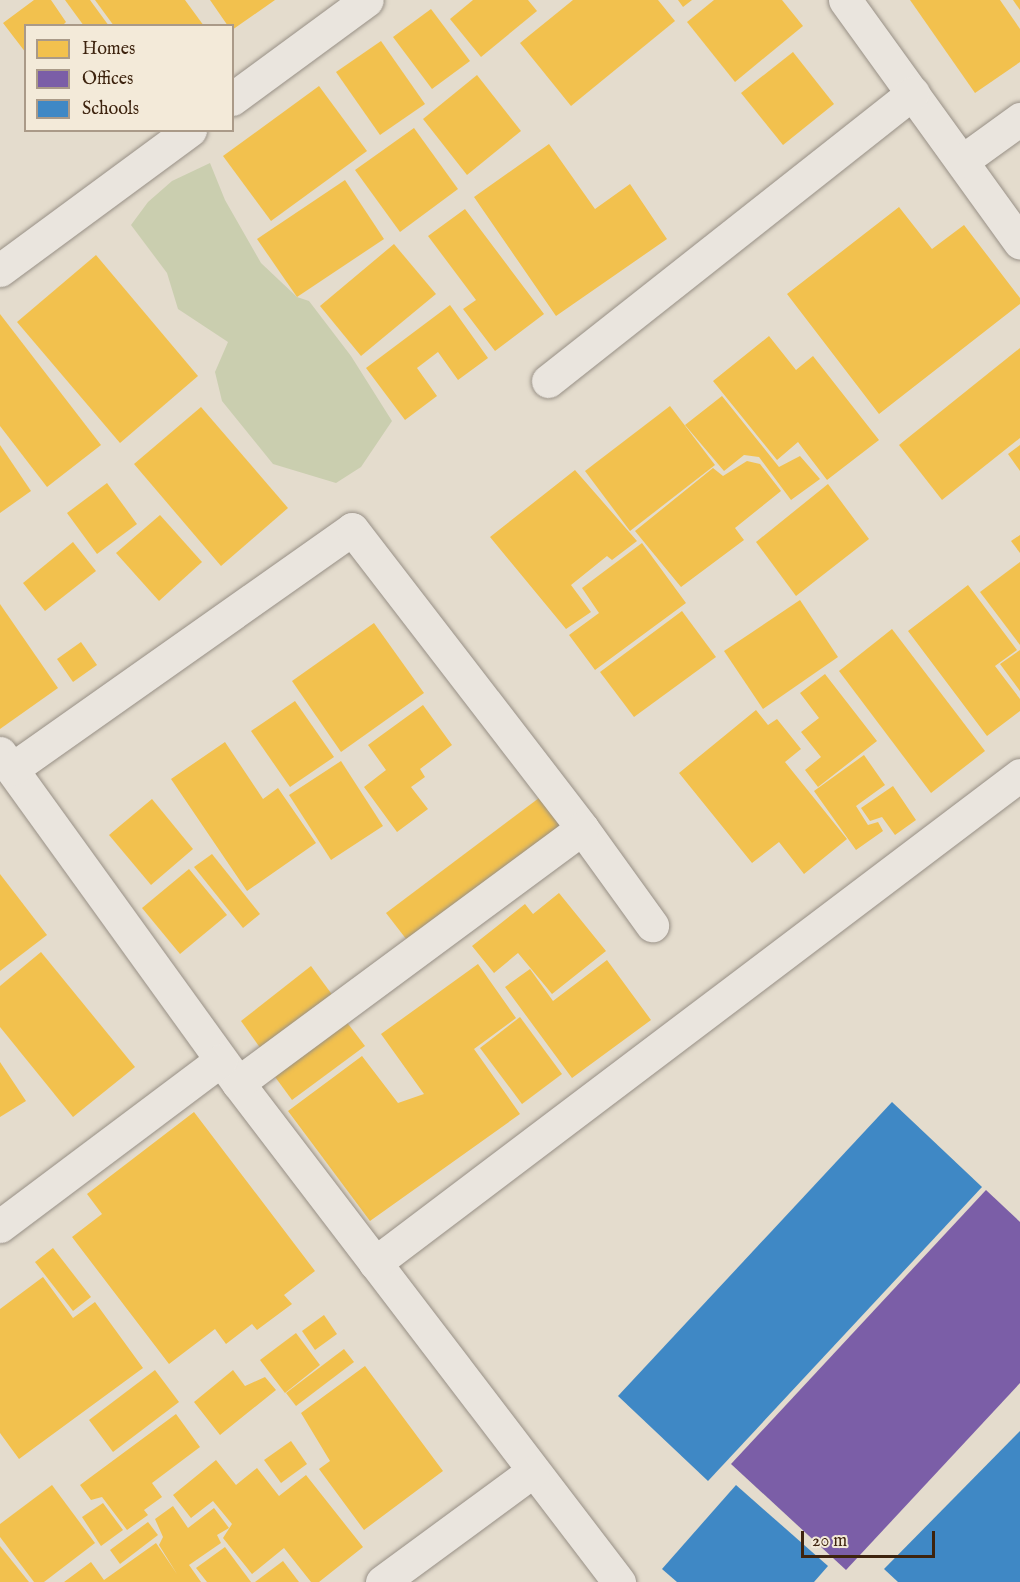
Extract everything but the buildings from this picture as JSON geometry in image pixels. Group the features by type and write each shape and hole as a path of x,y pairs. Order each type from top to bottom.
{"street":[{"path":"234,98 368,0"},
{"path":"845,0 1020,243"},
{"path":"548,381 914,93"},
{"path":"962,161 1020,119"},
{"path":"0,270 187,132"},
{"path":"619,1582 532,1471 230,1071 6,761 352,528 582,828 652,925"},
{"path":"375,1263 1020,775"},
{"path":"0,1226 230,1071 582,828"},
{"path":"382,1582 532,1471"}],"green space":[{"path":"210,163 225,200 261,263 297,297 309,301 351,356 392,421 361,467 336,483 273,464 222,401 215,372 228,342 178,309 167,273 131,225 148,202 172,181"}]}
